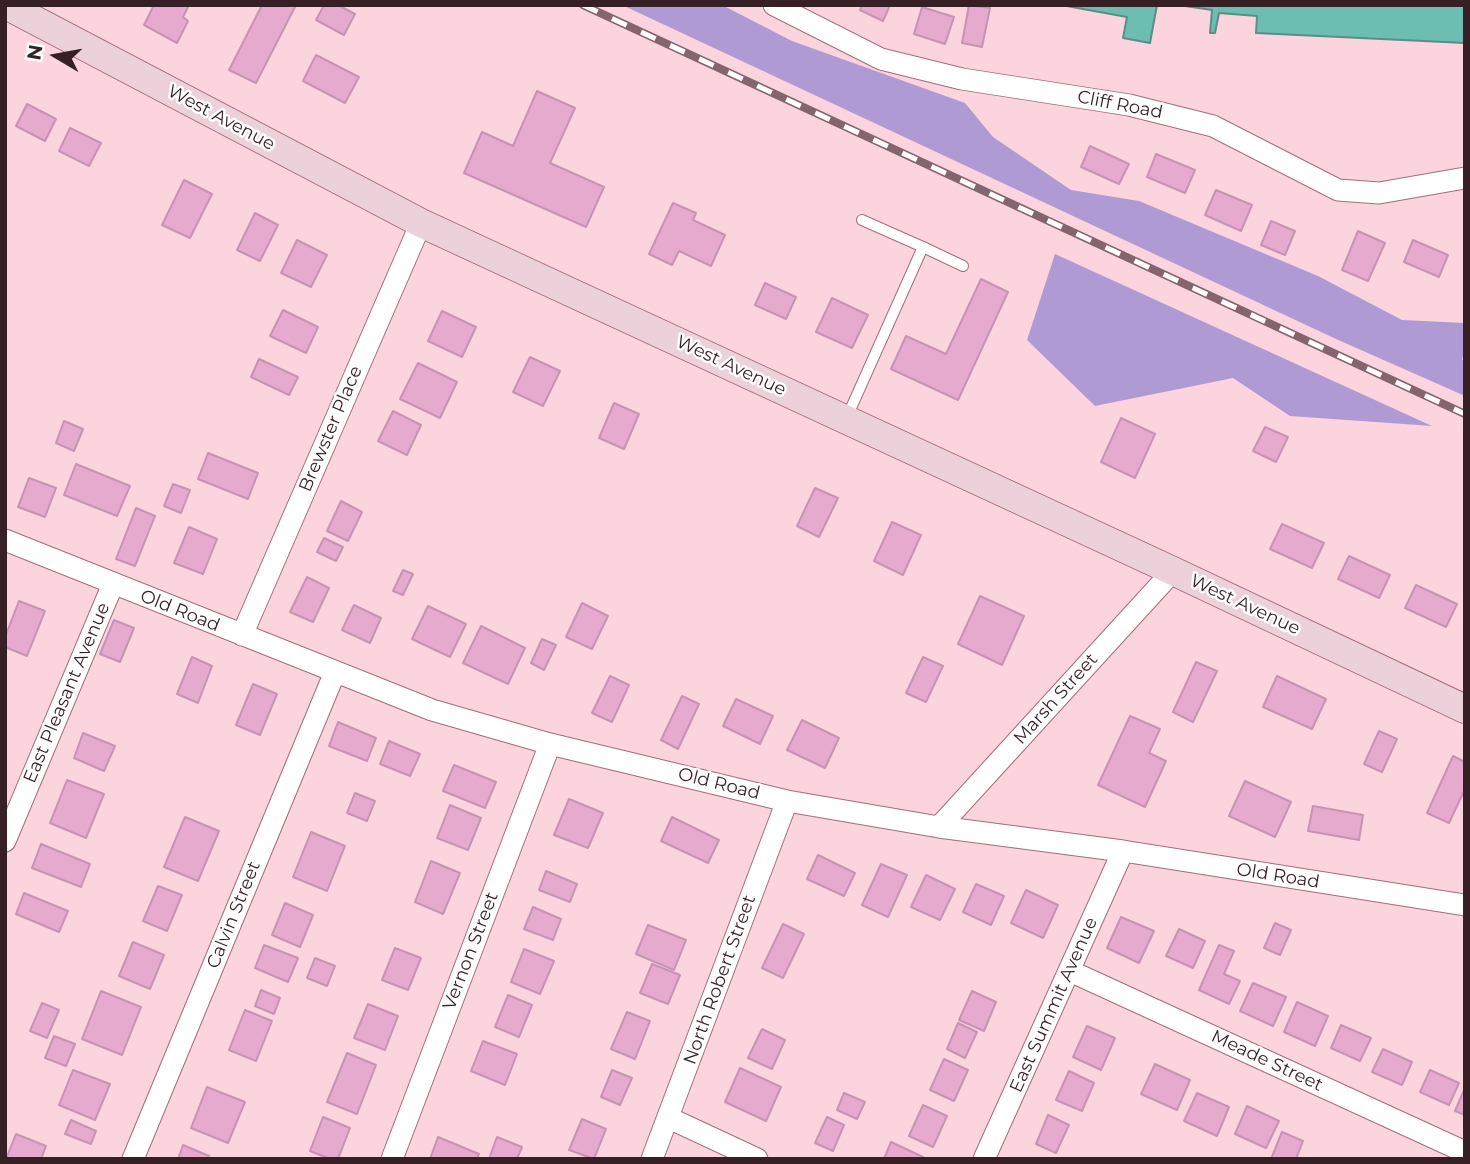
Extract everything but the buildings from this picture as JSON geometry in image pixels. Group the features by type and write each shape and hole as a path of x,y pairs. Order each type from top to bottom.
{"street":[{"name":"West Avenue","path":"6,5 421,223 1465,709"},
{"name":"Cliff Road","path":"774,5 881,59 962,79 1129,104 1213,126 1338,191 1379,193 1465,178"},
{"name":"Brewster Place","path":"242,635 421,223"},
{"name":"Old Road","path":"5,540 432,710 550,744 787,801 939,827 1123,851 1465,905"},
{"name":"Marsh Street","path":"939,827 1173,571"},
{"name":"East Pleasant Avenue","path":"5,841 113,584"},
{"name":"Calvin Street","path":"133,1159 335,672"},
{"name":"Vernon Street","path":"392,1159 550,744"},
{"name":"North Robert Street","path":"652,1159 787,801"},
{"name":"East Summit Avenue","path":"984,1159 1123,851"},
{"name":"Meade Street","path":"1070,971 1465,1152"},
{"path":"669,1118 757,1159"}],"lane":[{"path":"862,220 963,266"},
{"path":"846,419 923,247"}],"shaded area":[{"path":"622,5 722,5 792,41 965,103 993,137 1071,190 1139,201 1318,276 1402,320 1465,323 1462,360 1465,361 1465,396 1336,339"},
{"path":"1061,5 1157,5 1150,43 1123,38 1127,17"},
{"path":"1178,5 1465,5 1465,43 1256,33 1257,16 1219,13 1215,33 1210,33 1212,10"},
{"path":"1055,254 1432,426 1290,416 1233,378 1095,406 1027,340"}],"railway":[{"path":"583,5 1465,414"}]}
